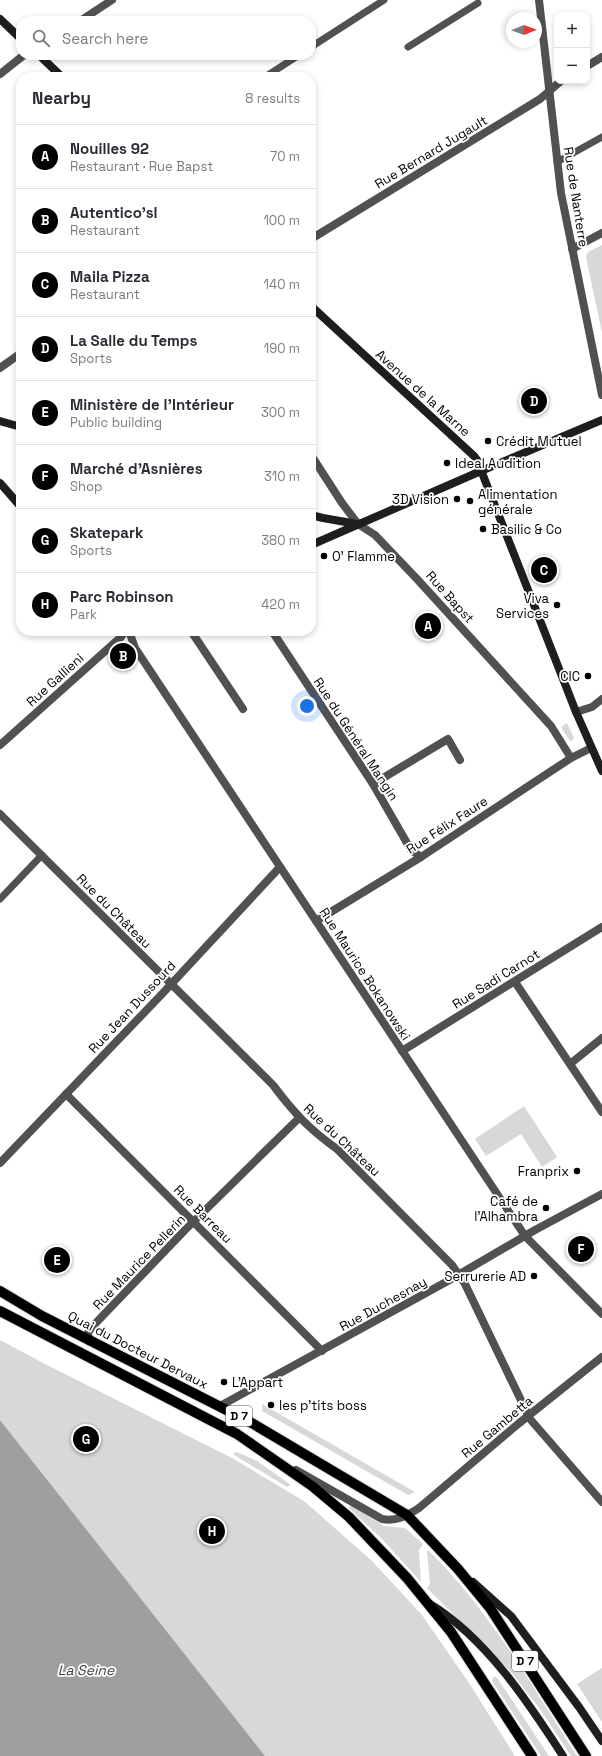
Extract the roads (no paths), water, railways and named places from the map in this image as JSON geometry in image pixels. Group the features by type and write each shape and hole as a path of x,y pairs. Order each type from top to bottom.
{"main road":[{"path":"0,19 16,34"},
{"path":"44,60 57,72"},
{"name":"Avenue de la Marne","path":"316,311 474,456 576,712 602,771"},
{"path":"316,543 602,420"},
{"path":"0,421 16,426"},
{"path":"0,483 16,501"},
{"path":"316,516 358,524"},
{"name":"Quai du Docteur Dervaux","path":"0,1291 31,1310 89,1341 220,1406 285,1442 407,1515 458,1569 490,1608 586,1756"},
{"name":"D 7","path":"0,1311 231,1431 312,1486 349,1517 428,1602 464,1651 532,1756"},
{"name":"Quai du Docteur Dervaux","path":"458,1569 511,1616 579,1707 602,1741"},
{"path":"428,1602 451,1618 494,1662 531,1707 563,1756"}],"street":[{"path":"88,16 112,0"},
{"name":"Rue de Nanterre","path":"539,0 557,162 572,249 602,395"},
{"path":"590,64 602,57"},
{"path":"0,74 18,60"},
{"name":"Rue Bernard Jugault","path":"316,236 540,99 557,84"},
{"path":"572,249 602,234"},
{"path":"0,368 16,357"},
{"name":"Rue Bapst","path":"316,463 342,503 358,524 375,535 423,584 550,726 571,758"},
{"name":"Rue Gallieni","path":"0,745 122,636"},
{"name":"Rue Maurice Bokanowski","path":"131,636 135,648 525,1236 602,1314"},
{"path":"194,636 243,709"},
{"name":"Rue du Général Mangin","path":"275,636 373,784 411,850 421,857"},
{"path":"576,712 592,707 602,699"},
{"path":"373,784 448,739 460,760"},
{"name":"Rue Félix Faure","path":"316,921 421,857 571,758 592,748"},
{"name":"Rue du Château","path":"0,814 273,1085 299,1118 315,1134 337,1149 452,1265 465,1284 528,1416 602,1502"},
{"name":"Rue Jean Dussourd","path":"0,1163 171,984 280,867"},
{"name":"Rue Sadi Carnot","path":"402,1052 602,927"},
{"path":"515,982 602,1112"},
{"path":"570,1064 602,1038"},
{"name":"Rue Barreau","path":"66,1094 322,1351"},
{"name":"Rue Maurice Pellerin","path":"89,1341 88,1333 91,1328 194,1222 299,1118"},
{"name":"Rue Duchesnay","path":"220,1406 459,1275 525,1236 602,1194"},
{"name":"Rue Gambetta","path":"407,1515 419,1508 528,1416 602,1357"},
{"path":"265,1453 382,1519 397,1520 407,1515"}],"lane":[{"path":"316,44 384,0"},
{"path":"408,47 478,3"},
{"path":"273,72 291,60"},
{"path":"557,162 602,137"},
{"path":"0,899 42,856"}],"water":[{"name":"La Seine","path":"0,1420 265,1756 0,1756"}],"place":[{"name":"La Salle du Temps","path":"534,401"},
{"name":"Crédit Mutuel","path":"488,441"},
{"name":"Ideal Audition","path":"447,463"},
{"name":"3D Vision","path":"457,499"},
{"name":"Alimentation générale","path":"470,501"},
{"name":"Basilic & Co","path":"483,529"},
{"name":"O' Flamme","path":"324,556"},
{"name":"Maila Pizza","path":"544,570"},
{"name":"Viva Services","path":"557,605"},
{"name":"Nouilles 92","path":"428,626"},
{"name":"Autentico'sl","path":"123,656"},
{"name":"CIC","path":"588,676"},
{"name":"Franprix","path":"577,1171"},
{"name":"Café de l'Alhambra","path":"546,1208"},
{"name":"Marché d'Asnières","path":"581,1249"},
{"name":"Ministère de l'Intérieur","path":"57,1260"},
{"name":"Serrurerie AD","path":"534,1276"},
{"name":"L'Appart","path":"224,1382"},
{"name":"les p'tits boss","path":"271,1405"},
{"name":"Skatepark","path":"86,1439"},
{"name":"Parc Robinson","path":"212,1531"}]}
